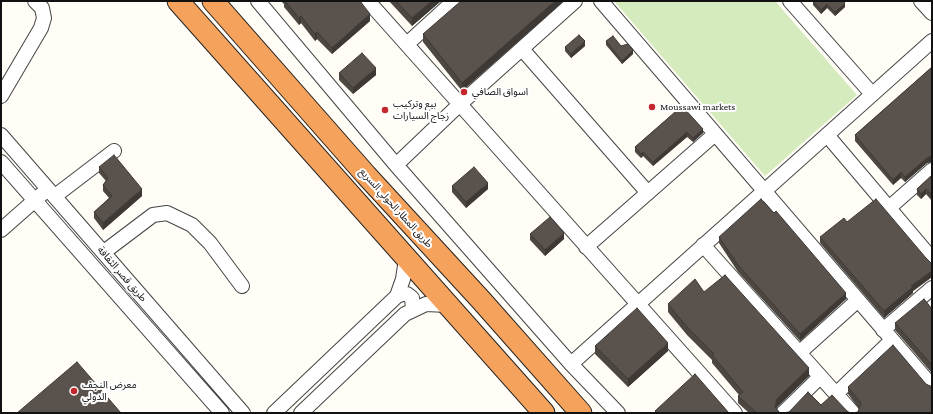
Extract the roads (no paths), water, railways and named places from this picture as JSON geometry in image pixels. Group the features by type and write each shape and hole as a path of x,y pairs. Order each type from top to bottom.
{"highway":[{"path":"178,1 544,413"},
{"name":"طريق المطار الحولي السريع","path":"213,1 366,175 481,300 581,413"},
{"path":"453,311 467,320 479,316 482,308 481,300"},
{"path":"498,362 499,353 505,346 514,344 522,347"}],"street":[{"path":"2,91 41,28 44,18 42,8 35,1"},
{"path":"258,1 396,165 570,364 618,413"},
{"path":"368,1 735,413"},
{"path":"407,44 454,1"},
{"path":"396,165 460,104 575,1"},
{"path":"601,1 932,386"},
{"path":"790,1 872,94"},
{"path":"921,1 932,13"},
{"path":"570,364 932,41"},
{"path":"522,49 648,193"},
{"name":"طريق قصر الثقافة","path":"1,134 243,413"},
{"path":"586,247 715,134"},
{"path":"827,135 890,207 932,259"},
{"path":"1,230 35,200 52,192 114,151"},
{"name":"طريق قصر الثقافة","path":"1,162 222,413"},
{"path":"890,207 932,170"},
{"path":"104,252 154,215 167,213 192,225 210,243 242,286"},
{"path":"703,245 853,413"},
{"path":"397,296 403,279 406,259"},
{"path":"836,394 932,288"},
{"path":"274,413 397,296 408,294 412,298 413,309"},
{"path":"799,353 858,300"},
{"path":"301,413 399,318 413,309 426,304 453,311"},
{"path":"783,413 820,376"}],"place":[{"name":"اسواق الصافي","path":"464,92"},
{"name":"Moussawi markets","path":"652,107"},
{"name":"بيع وتركيب زجاج السيارات","path":"385,110"},
{"name":"معرض النجف الدولي","path":"74,391"}]}
